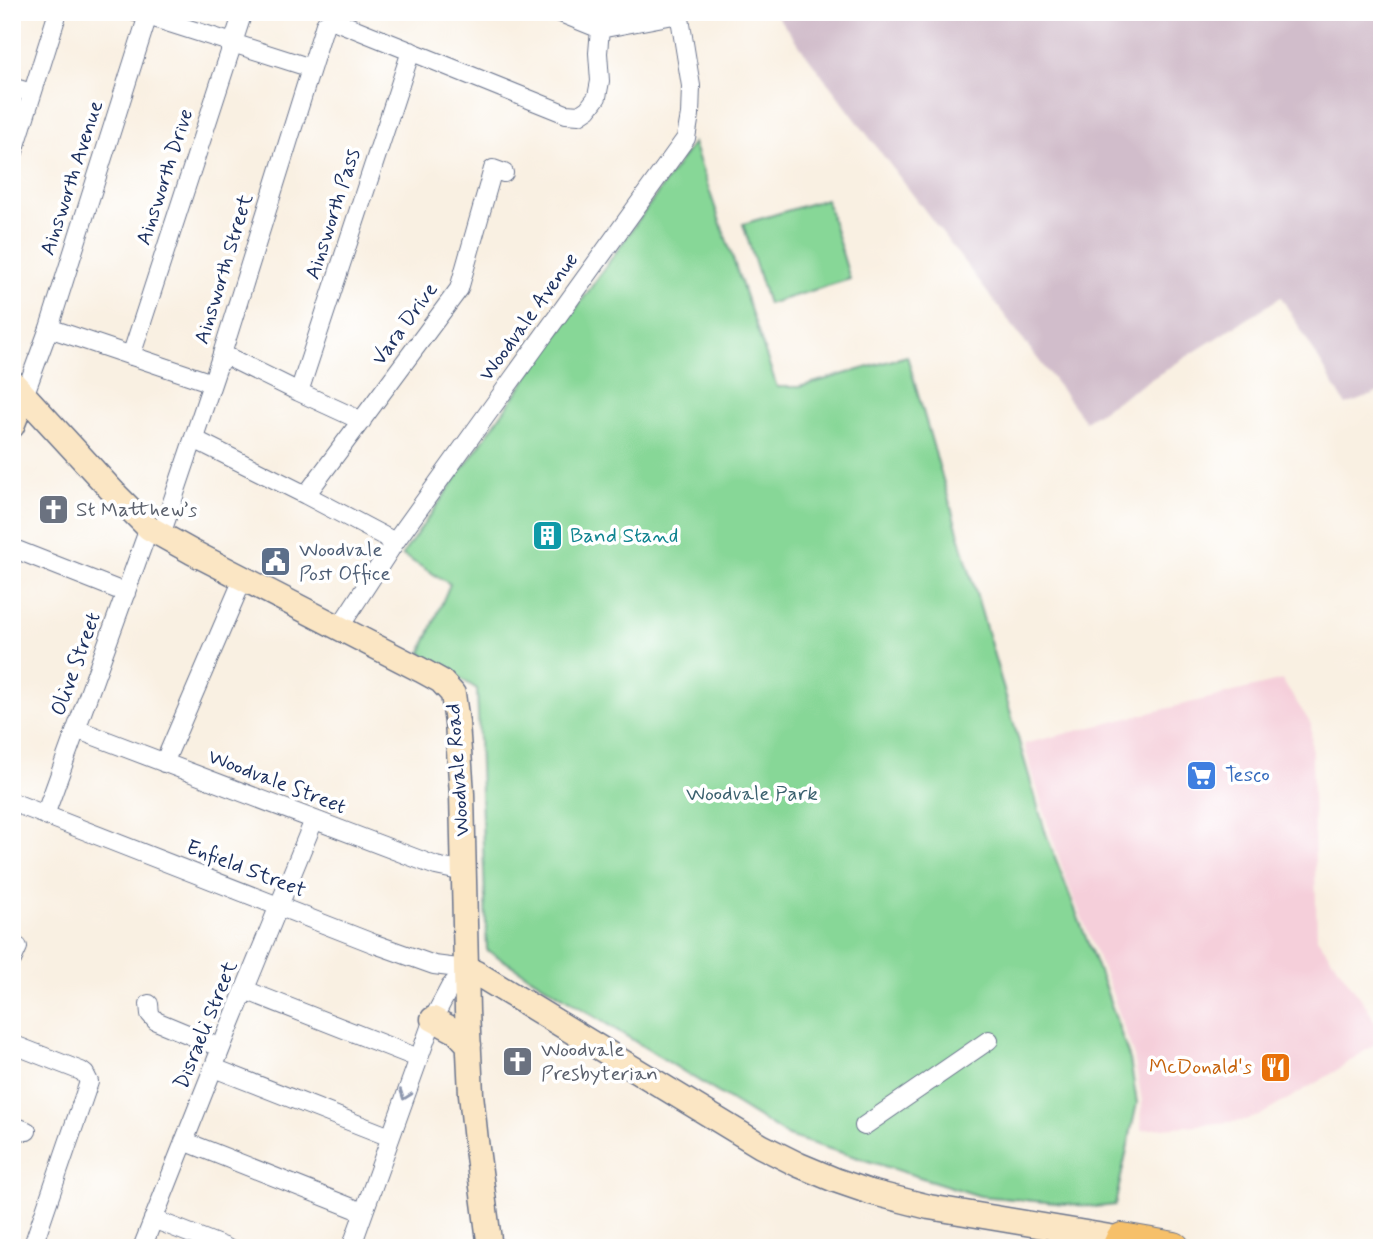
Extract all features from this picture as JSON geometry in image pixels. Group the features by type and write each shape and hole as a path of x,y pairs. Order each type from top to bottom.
{"highway":[{"path":"1120,1244 1174,1248"}],"main road":[{"path":"12,426 18,389"},
{"name":"Woodvale Road","path":"18,389 116,495 155,532 441,681 453,694 461,782 469,1045 476,1141 490,1248"},
{"path":"466,969 761,1146 799,1165 870,1192 929,1207 1120,1244"},
{"path":"433,1019 457,1032 469,1045"}],"street":[{"path":"12,158 58,12"},
{"name":"Ainsworth Drive","path":"131,356 243,12"},
{"path":"558,12 600,29 679,13"},
{"name":"Woodvale Avenue","path":"339,628 395,542 686,138 691,86 679,13"},
{"path":"144,14 312,68"},
{"name":"Ainsworth Avenue","path":"18,389 49,328 144,14"},
{"name":"Ainsworth Street","path":"155,532 194,439 325,24 333,20 411,51"},
{"path":"411,51 566,114 579,115 588,109 597,97 600,81 600,29"},
{"name":"Ainsworth Pass","path":"299,393 411,51"},
{"path":"12,87 32,93"},
{"name":"Vara Drive","path":"306,495 459,289 494,169 505,173"},
{"path":"49,328 212,383"},
{"path":"222,354 362,421"},
{"path":"194,439 395,542"},
{"name":"Olive Street","path":"46,815 126,593 155,532"},
{"path":"12,548 126,593"},
{"path":"164,763 243,579"},
{"name":"Woodvale Street","path":"76,729 436,866 464,872"},
{"name":"Enfield Street","path":"12,802 434,965 466,969"},
{"name":"Disraeli Street","path":"142,1248 314,820"},
{"path":"351,1248 433,1019 450,987 466,969"},
{"path":"245,990 418,1058"},
{"path":"149,1003 150,1014 156,1021 221,1048"},
{"path":"864,1126 989,1040"},
{"path":"12,1044 81,1071 88,1078 88,1087 32,1248"},
{"path":"214,1068 390,1137"},
{"path":"184,1141 363,1212"},
{"path":"153,1219 227,1248"}],"shaded area":[{"path":"774,12 1382,12 1382,391 1346,405 1281,297 1085,421"},
{"path":"1282,680 1311,724 1317,938 1367,1007 1376,1024 1375,1044 1331,1074 1259,1116 1241,1121 1141,1130 1142,1101 1134,1057 1051,835 1024,744"}],"green space":[{"name":"Woodvale Park","path":"693,143 777,387 799,387 907,356 1045,831 1130,1060 1137,1103 1115,1205 1098,1207 980,1196 788,1136 487,950 477,689 421,653 450,584 402,555"},
{"path":"826,199 850,279 768,304 743,224"}],"place":[{"name":"St Matthew’s","path":"53,510"},
{"name":"Band Stand","path":"547,536"},
{"name":"Woodvale Post Office","path":"276,562"},
{"name":"Tesco","path":"1202,775"},
{"name":"Woodvale Presbyterian","path":"518,1062"},
{"name":"McDonald's","path":"1275,1067"}]}
